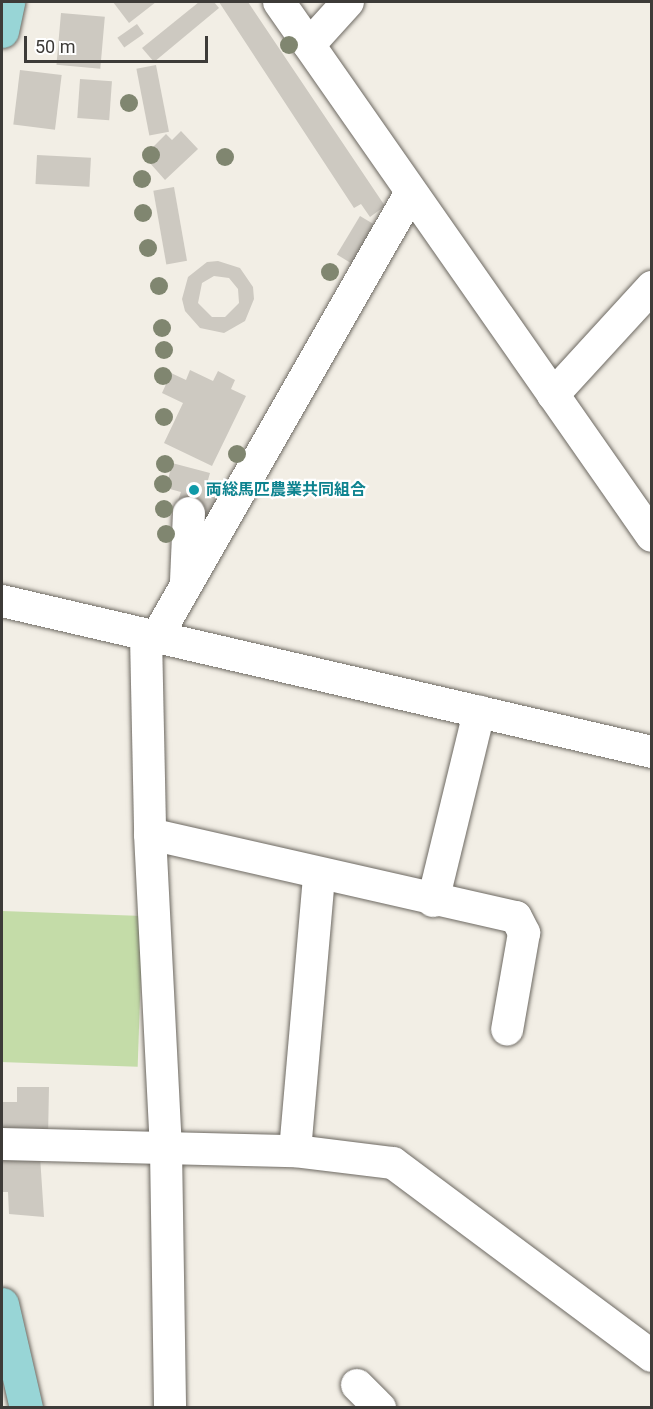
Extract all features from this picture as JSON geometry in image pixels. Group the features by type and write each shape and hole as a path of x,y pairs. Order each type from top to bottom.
{"main road":[{"path":"2,31 8,2"},
{"path":"2,1304 26,1407"}],"street":[{"path":"279,2 410,194 651,536"},
{"path":"309,45 348,2"},
{"path":"170,1407 166,1149 150,834 151,637 186,586 410,194"},
{"path":"553,395 651,287"},
{"path":"186,586 189,513"},
{"path":"2,601 651,752"},
{"path":"433,901 479,712"},
{"path":"150,834 433,901 516,917 522,923 525,933 507,1030"},
{"path":"295,1151 319,874"},
{"path":"2,1144 295,1151 393,1163 651,1356"},
{"path":"357,1385 380,1407"}],"green space":[{"path":"2,911 143,916 138,1067 2,1062"}],"building":[{"path":"113,2 156,2 129,23"},
{"path":"199,2 214,2 219,8 154,62 142,48"},
{"path":"219,2 248,2 385,206 370,217 361,204 354,208"},
{"path":"61,13 105,17 100,69 56,65"},
{"path":"137,24 144,34 124,48 117,38"},
{"path":"156,65 169,132 149,136 136,69"},
{"path":"20,70 62,75 55,130 13,125"},
{"path":"80,79 112,81 109,120 77,118"},
{"path":"181,131 198,149 165,180 149,162 158,153 153,147 166,134 172,140"},
{"path":"37,155 91,158 89,187 35,184"},
{"path":"174,187 187,261 166,265 153,191"},
{"path":"360,216 378,227 355,265 337,255"},
{"path":"218,261 240,268 253,287 254,299 245,321 224,333 200,328 185,311 182,299 188,277 207,262","holes":["214,276 229,278 238,289 239,303 225,317 212,317 198,303 202,283"]},
{"path":"190,370 213,381 218,371 235,380 231,389 246,396 212,466 164,443 183,403 162,393 171,373 186,380"},
{"name":"両総馬匹農業共同組合","path":"172,463 210,473 206,487 225,493 217,517 177,504 181,492 166,488"},
{"path":"17,1087 49,1087 48,1138 2,1138 2,1102 17,1102"},
{"path":"40,1156 44,1217 9,1214 8,1192 2,1192 2,1159"}],"place":[{"name":"両総馬匹農業共同組合","path":"194,490"}]}
